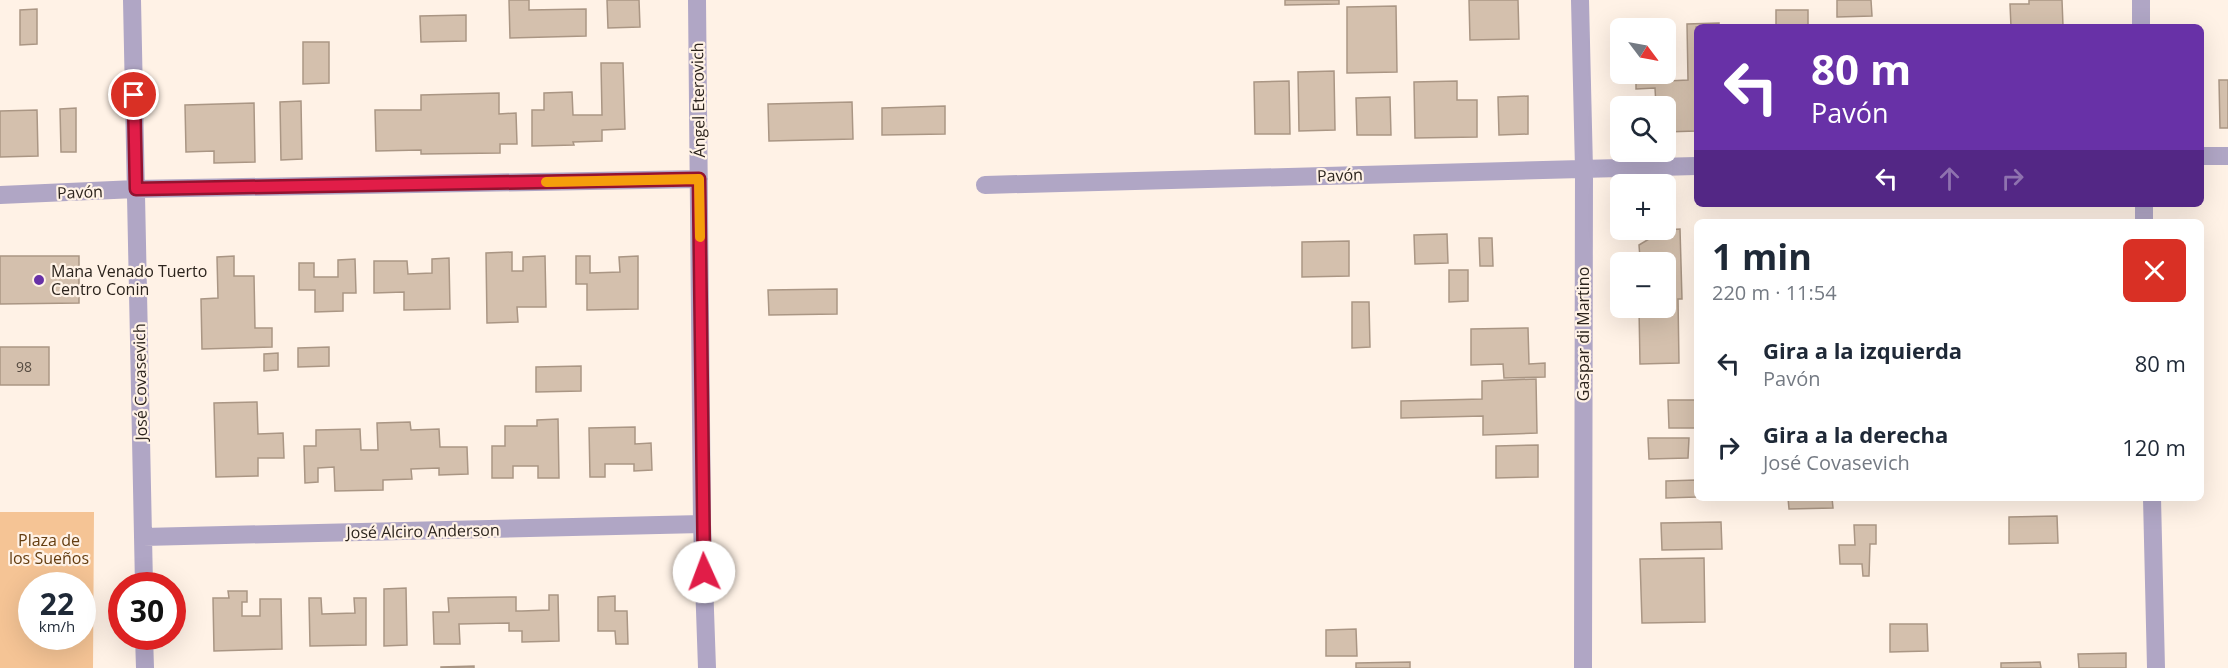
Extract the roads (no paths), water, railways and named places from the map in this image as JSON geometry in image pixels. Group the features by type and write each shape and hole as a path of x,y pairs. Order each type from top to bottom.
{"street":[{"name":"José Covasevich","path":"132,0 144,572"},
{"name":"Ángel Eterovich","path":"697,0 702,524 707,668"},
{"name":"Gaspar di Martino","path":"1580,0 1584,169 1583,668"},
{"path":"2140,0 2141,24"},
{"path":"2204,156 2228,156"},
{"name":"Pavón","path":"984,185 1694,166"},
{"name":"Pavón","path":"0,195 136,189 699,179"},
{"path":"2152,501 2156,668"},
{"name":"José Alciro Anderson","path":"143,537 702,524"},
{"path":"144,650 144,668"}],"place":[{"name":"Mana Venado Tuerto Centro Conin","path":"39,280"}],"park label":[{"name":"Plaza de los Sueños","path":"49,549"}]}
